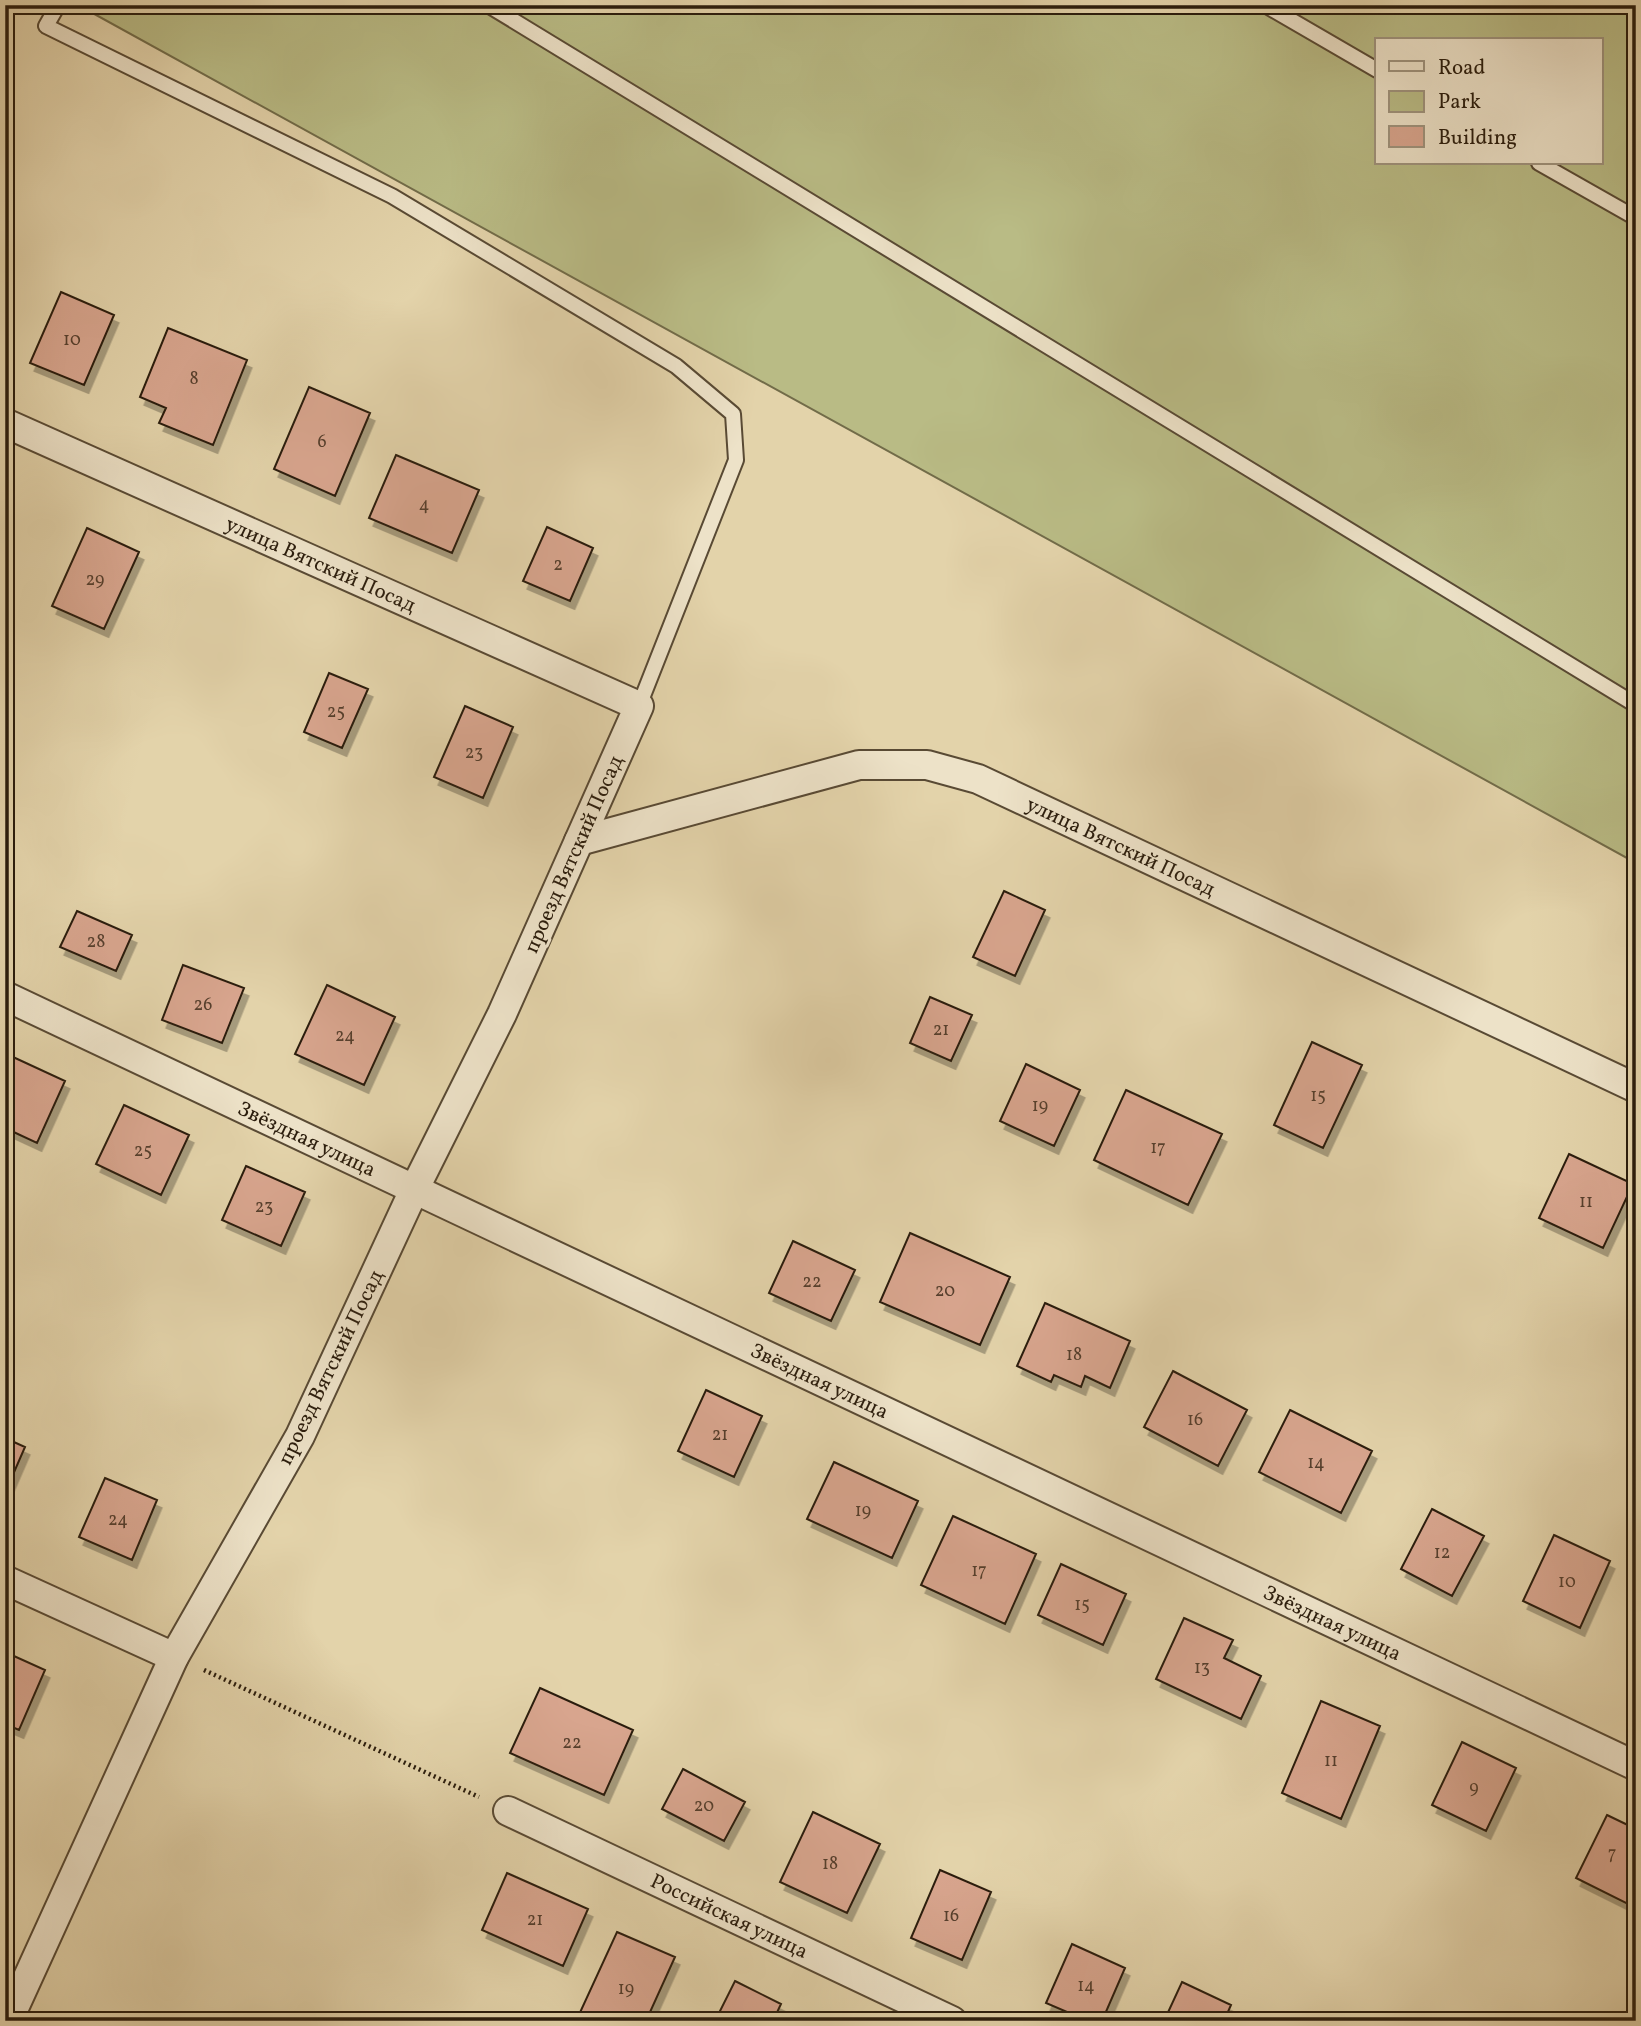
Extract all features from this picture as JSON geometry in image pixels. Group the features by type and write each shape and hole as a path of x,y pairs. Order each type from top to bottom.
{"street":[{"name":"улица Вятский Посад","path":"5,423 639,706"},
{"name":"проезд Вятский Посад","path":"8,2021 174,1657 300,1436 415,1188 502,1014 639,706"},
{"name":"улица Вятский Посад","path":"579,841 859,765 927,765 978,779 1636,1088"},
{"name":"Звёздная улица","path":"5,996 1636,1766"},
{"path":"5,1580 174,1657"},
{"name":"Российская улица","path":"508,1811 952,2021"}],"lane":[{"path":"58,5 46,26 392,196 676,366 733,414 736,460 639,706"},
{"path":"488,5 1636,705"},
{"path":"1265,5 1375,68"},
{"path":"1541,164 1636,218"}],"path":[{"path":"174,1657 508,1811"}],"green space":[{"path":"78,5 1636,5 1636,863"}],"building":[{"path":"61,292 114,315 84,385 30,363"},
{"path":"168,328 247,360 213,445 159,423 166,408 140,397"},
{"path":"309,387 370,413 335,496 274,469"},
{"path":"396,455 479,490 452,553 369,518"},
{"path":"547,527 593,548 570,601 523,581"},
{"path":"87,528 139,552 104,629 52,606"},
{"path":"329,673 368,689 342,748 304,732"},
{"path":"465,706 513,727 483,798 434,777"},
{"path":"1004,891 1045,910 1015,976 973,957"},
{"path":"77,911 132,935 116,971 60,947"},
{"path":"183,965 244,988 222,1043 162,1020"},
{"path":"327,985 395,1017 364,1085 295,1054"},
{"path":"930,997 972,1015 951,1061 910,1043"},
{"path":"1312,1042 1362,1065 1323,1148 1274,1125"},
{"path":"13,1057 65,1081 37,1143 5,1128 5,1075"},
{"path":"1026,1064 1080,1090 1054,1146 1000,1121"},
{"path":"1126,1090 1222,1134 1188,1205 1094,1160"},
{"path":"124,1105 189,1135 161,1195 96,1164"},
{"path":"1569,1154 1633,1184 1603,1248 1539,1218"},
{"path":"246,1166 305,1192 281,1246 222,1220"},
{"path":"910,1233 1010,1277 980,1345 880,1302"},
{"path":"793,1241 855,1270 831,1321 769,1293"},
{"path":"1045,1303 1130,1341 1110,1388 1085,1376 1081,1387 1054,1375 1051,1382 1017,1366"},
{"path":"1173,1371 1247,1410 1218,1466 1144,1427"},
{"path":"706,1390 762,1416 734,1477 678,1451"},
{"path":"1290,1410 1372,1451 1341,1513 1259,1472"},
{"path":"5,1438 25,1447 5,1493"},
{"path":"834,1462 918,1501 892,1558 807,1519"},
{"path":"105,1478 157,1500 132,1560 79,1537"},
{"path":"1432,1509 1484,1536 1452,1596 1401,1569"},
{"path":"953,1516 1036,1554 1005,1624 921,1585"},
{"path":"1554,1535 1610,1561 1580,1628 1523,1601"},
{"path":"1061,1564 1126,1594 1103,1645 1038,1615"},
{"path":"1184,1618 1233,1640 1224,1658 1261,1676 1241,1719 1156,1679"},
{"path":"5,1652 45,1670 19,1730 5,1724"},
{"path":"540,1688 633,1730 604,1795 510,1753"},
{"path":"1321,1701 1380,1726 1341,1819 1282,1793"},
{"path":"1462,1742 1516,1768 1486,1831 1432,1805"},
{"path":"683,1769 745,1802 724,1841 662,1809"},
{"path":"813,1812 880,1844 847,1913 780,1882"},
{"path":"1607,1815 1636,1829 1636,1892 1630,1905 1576,1878"},
{"path":"940,1870 991,1892 962,1960 911,1938"},
{"path":"507,1873 588,1909 563,1966 482,1930"},
{"path":"617,1932 675,1957 646,2021 581,2021 577,2019"},
{"path":"1072,1944 1125,1968 1102,2021 1088,2021 1046,2003"},
{"path":"735,1981 781,2004 773,2021 715,2021"},
{"path":"1182,1982 1231,2005 1224,2021 1164,2021"}]}
